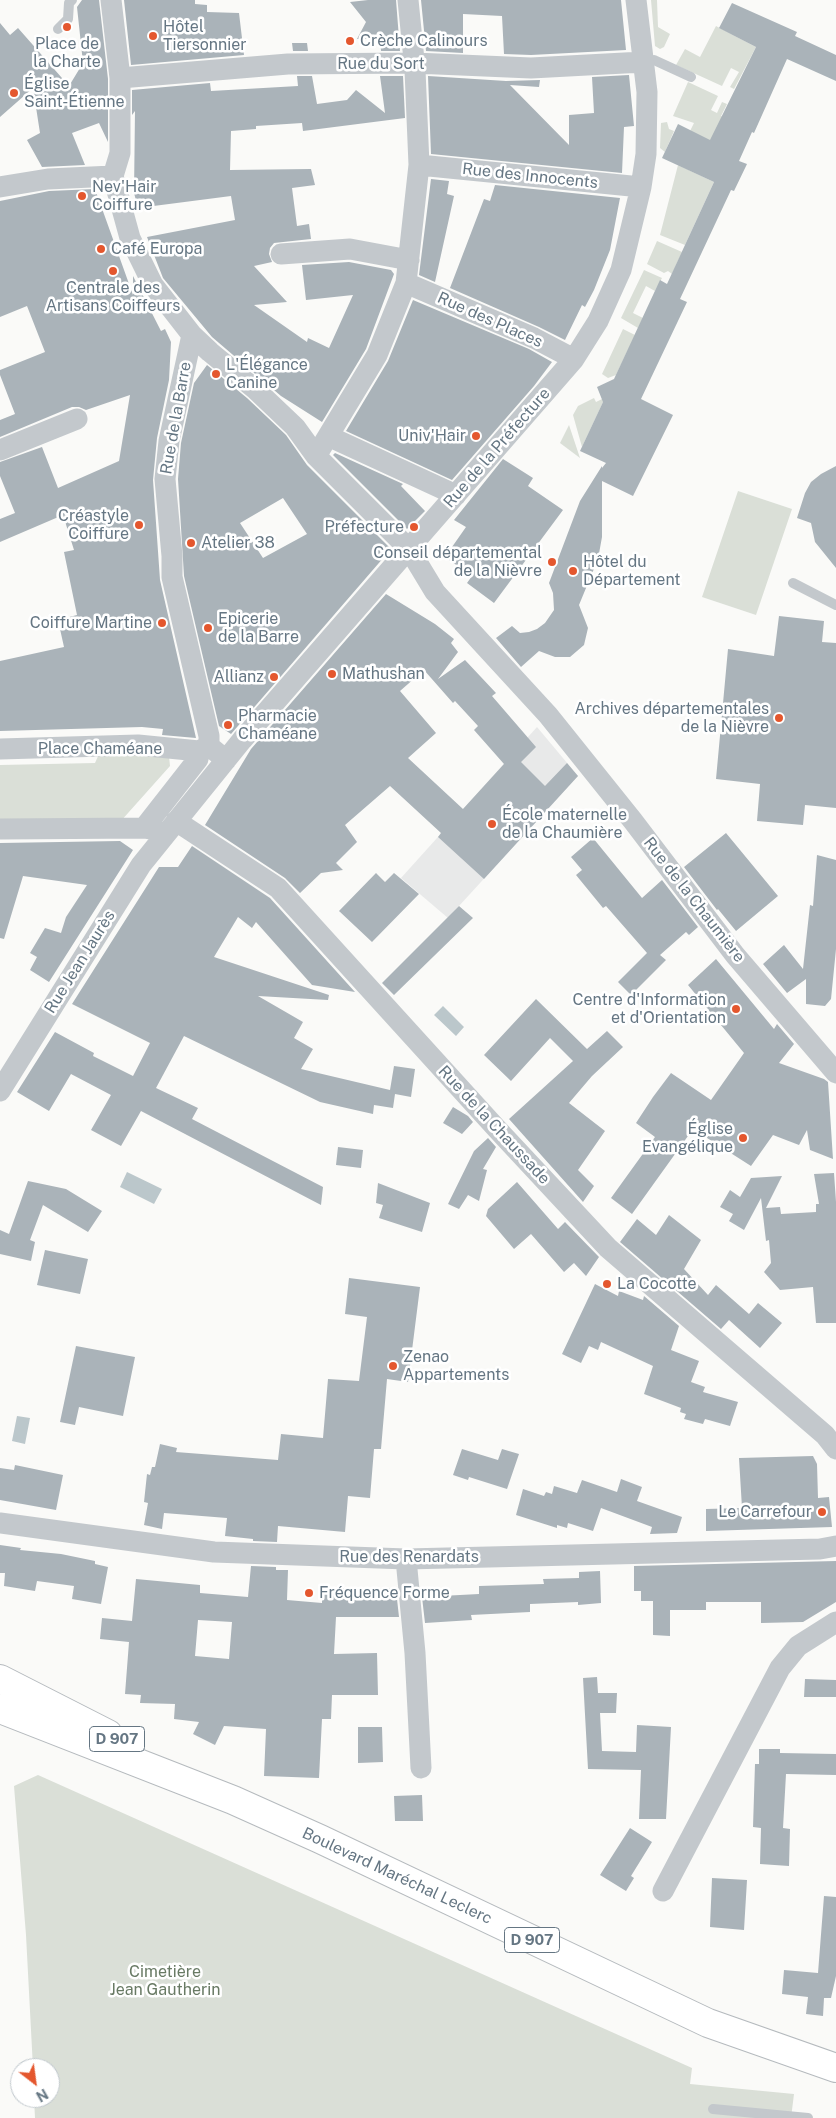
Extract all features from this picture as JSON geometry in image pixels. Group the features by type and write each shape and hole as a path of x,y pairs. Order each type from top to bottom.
{"main road":[{"name":"Boulevard Maréchal Leclerc","path":"0,1679 233,1800 708,2023 836,2068"},
{"name":"Boulevard Maréchal Leclerc","path":"0,1709 233,1800"}],"street":[{"path":"111,0 120,78 120,153 113,176 130,238 153,284 192,335"},
{"path":"316,456 377,355 406,283 419,165 414,63 408,0"},
{"name":"Rue de la Préfecture","path":"170,828 226,760 574,359 598,321 622,270 641,187 648,124 648,61 636,0"},
{"name":"Rue du Sort","path":"120,78 288,64 414,63 531,68 648,61"},
{"name":"Rue des Innocents","path":"419,165 641,187"},
{"path":"0,187 48,179 113,176"},
{"path":"281,254 350,249 409,260"},
{"name":"Rue des Places","path":"406,283 534,338 574,359"},
{"name":"Rue de la Chaumière","path":"192,335 256,389 295,427 316,456 409,549 435,592 548,715 638,826 736,955 836,1073"},
{"name":"Rue de la Barre","path":"192,335 169,440 165,479 172,577 209,736 204,749"},
{"path":"0,450 77,419"},
{"path":"328,436 456,495"},
{"name":"Rue de la Chaumière","path":"391,570 405,575 435,592"},
{"name":"Place Chaméane","path":"0,749 138,745 204,749"},
{"path":"144,828 204,749 226,760"},
{"path":"0,828 144,828 156,830 170,828"},
{"name":"Rue Jean Jaurès","path":"0,1091 141,865 170,828"},
{"name":"Rue de la Chaussade","path":"170,828 278,888 496,1129 608,1248 826,1428 825,1435 836,1449"},
{"name":"Rue des Renardats","path":"0,1523 214,1552 406,1559 831,1549"},
{"path":"406,1559 421,1768"},
{"path":"663,1891 780,1668 798,1646 836,1622"}],"lane":[{"path":"58,29 68,19 69,3 72,0"},
{"path":"648,61 690,77"},
{"path":"793,583 836,605"},
{"path":"714,2108 808,2118"}],"shaded area":[{"name":"École maternelle de la Chaumière","path":"537,727 578,776 448,918 401,878"},
{"path":"443,1006 464,1027 456,1036 434,1015"},
{"path":"127,1172 162,1189 154,1204 120,1187"},
{"path":"17,1416 30,1418 25,1444 12,1441"}],"green space":[{"path":"651,0 657,0 658,27 670,34 664,47 660,49 655,46"},
{"path":"716,26 756,47 734,89 730,87 739,72 731,68 722,86 676,65 685,49 700,57"},
{"path":"688,82 718,96 711,110 717,113 722,102 727,104 721,116 724,117 710,148 687,137 694,123 673,116"},
{"path":"667,122 669,129 674,131 665,152 660,148 661,123"},
{"path":"678,165 714,182 685,245 660,235"},
{"path":"657,241 682,252 672,274 668,271 664,273 647,264"},
{"path":"644,270 662,278 655,291 646,286 633,313 643,318 638,328 621,318"},
{"path":"623,329 635,335 616,375 608,378 602,374"},
{"path":"594,398 596,402 604,400 582,447 573,415 578,406"},
{"path":"569,425 580,458 560,443"},
{"path":"738,491 792,509 756,615 702,597"},
{"path":"99,754 169,756 170,766 120,822 0,821 0,765 95,763"},
{"name":"Cimetière Jean Gautherin","path":"38,1775 692,2068 690,2084 794,2094 791,2118 35,2118 34,2108 60,2108 60,2058 32,2058 26,1935 14,1786"}],"building":[{"path":"82,0 99,0 108,79 108,142 99,123 72,133 85,165 42,167 27,140 40,133 33,88 0,117 0,23 10,35 18,28 69,86 83,63 77,7"},
{"path":"124,0 195,0 195,4 207,5 207,12 239,13 244,55 131,65"},
{"path":"396,0 400,51 381,51 380,38 357,39 366,22 350,2"},
{"path":"421,0 621,0 626,50 531,55 504,54 502,16 463,14 463,53 426,51"},
{"path":"732,3 797,32 795,36 836,55 836,81 787,59 754,133 752,132 739,161 747,164 734,191 731,190 680,299 687,302 641,399 673,415 633,496 602,481 602,537 598,559 579,605 588,628 584,645 570,657 555,657 539,651 521,667 496,638 512,626 520,633 537,629 545,623 554,610 553,593 549,583 580,501 602,466 602,468 606,463 580,451 603,402 597,387 614,379 660,280 667,284 714,182 662,158 678,124 710,140 756,47 719,28"},
{"path":"292,43 307,43 308,51 293,51"},
{"path":"629,75 634,126 624,127 622,173 431,154 428,76 506,81 540,80 539,87 510,85 569,145 569,115 594,113 592,77"},
{"path":"297,76 312,76 317,104 347,100 356,90 385,113 380,76 403,76 405,118 303,131 302,123 256,126 256,129 231,131 230,170 311,169 315,185 292,188 297,226 309,224 311,239 274,243 270,248 269,254 272,262 254,266 287,302 254,305 307,342 308,338 329,348 353,295 306,300 302,265 349,262 391,270 394,274 366,349 322,422 281,396 212,337 163,278 147,237 235,220 231,196 138,208 134,193 135,111 132,115 132,90 210,83 211,91 298,86"},
{"path":"431,179 449,181 447,194 454,196 435,282 419,275"},
{"path":"495,185 620,198 610,250 594,290 585,307 582,305 565,340 450,288 484,199 490,201"},
{"path":"95,189 133,295 133,276 161,331 165,329 171,342 169,380 157,438 153,480 160,580 196,738 162,735 163,729 142,727 0,731 0,661 64,647 58,620 77,615 64,552 74,550 63,515 0,542 0,519 15,513 0,476 0,462 42,447 58,488 119,461 130,395 86,410 72,407 0,437 0,420 15,414 0,375 0,370 45,352 27,306 0,317 0,201 49,191"},
{"path":"413,300 529,349 552,362 534,386 452,480 346,431 388,361"},
{"path":"207,365 247,398 286,435 307,465 391,549 231,734 219,726 184,576 178,479 181,443 194,383","holes":["283,498 307,534 263,558 240,523"]},
{"path":"335,453 403,484 401,486 425,511 407,529 333,455"},
{"path":"503,459 533,478 528,486 563,510 494,603 467,583 472,576 445,557 466,527 454,520"},
{"path":"836,466 836,568 815,542 811,523 797,518 805,493 811,482"},
{"path":"386,594 435,624 454,639 451,643 458,652 438,679 465,660 496,693 492,696 536,747 521,762 545,786 567,763 578,776 484,879 438,837 441,833 390,786 345,825 357,842 336,863 343,870 321,873 300,893 285,878 205,825 251,749","holes":["424,670 453,703 455,701 478,726 474,730 504,764 463,809 408,758 436,733 400,691"]},
{"name":"Archives départementales de la Nièvre","path":"779,616 824,621 822,642 836,643 836,808 805,805 803,825 757,821 760,784 716,779 728,649 774,656"},
{"path":"726,833 778,896 736,931 717,910 684,867"},
{"path":"593,838 642,898 662,880 698,927 689,935 686,932 660,955 666,960 631,995 618,982 647,953 606,906 603,908 576,875 582,870 571,857"},
{"path":"120,841 133,850 49,982 30,970 37,957 30,953 45,928 61,933 66,917 87,885 23,876 4,939 0,938 0,843"},
{"path":"192,846 270,898 355,992 312,985 256,922 252,928 238,917 214,957 329,995 328,1000 258,996 303,1022 294,1038 313,1049 301,1069 390,1090 394,1066 415,1069 411,1097 395,1094 393,1108 374,1105 373,1114 320,1102 184,1036 156,1088 198,1108 192,1119 323,1187 321,1205 141,1111 121,1146 91,1130 111,1095 71,1074 49,1111 17,1092 55,1032 94,1053 93,1056 133,1076 150,1043 72,1004 159,867 178,867"},
{"path":"817,855 836,860 836,949 831,999 825,1006 806,1004 806,979 787,993 763,964 784,945 803,969 810,905 813,906"},
{"path":"376,873 385,882 394,873 419,894 372,942 339,911"},
{"path":"459,906 473,918 394,995 382,983"},
{"path":"716,959 774,1029 777,1024 794,1044 779,1063 828,1082 833,1159 810,1150 807,1130 799,1145 773,1135 751,1166 693,1129 632,1214 611,1198 655,1137 636,1123 653,1097 671,1073 711,1100 744,1053 688,985"},
{"path":"536,999 587,1049 607,1031 623,1047 592,1076 569,1103 605,1131 578,1170 594,1186 583,1202 509,1119 573,1061 550,1038 511,1081 484,1055"},
{"path":"453,1107 468,1116 473,1122 462,1134 443,1123"},
{"path":"488,1138 496,1147 483,1169 487,1170 479,1201 468,1195 459,1209 448,1204 474,1151"},
{"path":"338,1147 363,1150 361,1168 336,1165"},
{"path":"834,1173 836,1202 836,1323 816,1323 813,1287 780,1290 764,1272 771,1263 769,1240 766,1241 761,1198 744,1230 729,1221 733,1214 720,1207 730,1190 740,1197 751,1178 782,1176 766,1208 780,1207 781,1214 816,1212 816,1204 819,1204 814,1174"},
{"path":"28,1181 66,1189 102,1211 88,1232 43,1205 30,1240 35,1242 31,1261 0,1254 0,1230 9,1234"},
{"path":"517,1182 558,1229 565,1222 599,1257 586,1276 574,1263 564,1272 531,1234 514,1249 486,1216 488,1209"},
{"path":"378,1183 430,1203 422,1232 379,1218 383,1205 376,1203"},
{"path":"669,1215 701,1240 684,1269 708,1295 716,1285 749,1314 758,1303 782,1323 760,1348 729,1320 721,1329 620,1242 637,1219 656,1235"},
{"path":"45,1250 88,1259 80,1294 37,1285"},
{"path":"349,1278 420,1287 408,1382 387,1379 381,1449 374,1449 370,1498 348,1496 345,1532 278,1526 277,1542 253,1541 253,1539 225,1536 227,1518 164,1513 162,1529 144,1525 148,1503 144,1502 147,1474 150,1475 152,1467 155,1467 160,1444 177,1448 176,1452 278,1460 281,1434 323,1438 328,1379 359,1381 367,1317 345,1314"},
{"path":"595,1284 618,1296 619,1291 643,1300 644,1296 679,1326 671,1350 699,1361 691,1382 705,1387 703,1392 738,1402 730,1426 705,1419 703,1424 684,1419 686,1414 680,1412 681,1408 644,1394 653,1366 601,1342 598,1350 589,1346 581,1363 562,1354"},
{"path":"76,1346 135,1357 123,1416 79,1407 75,1425 60,1422"},
{"path":"462,1449 498,1460 502,1449 519,1454 507,1489 469,1477 468,1480 453,1475"},
{"path":"813,1456 817,1464 818,1498 829,1497 832,1527 706,1531 706,1509 742,1508 739,1458"},
{"path":"15,1465 63,1475 56,1510 0,1500 0,1468 14,1470"},
{"path":"621,1479 642,1487 637,1501 682,1517 677,1533 650,1534 652,1527 601,1508 593,1531 568,1523 567,1528 557,1525 557,1528 516,1515 523,1489 544,1496 546,1492 552,1494 554,1486 577,1493 582,1480 617,1492"},
{"path":"0,1545 21,1548 20,1550 61,1554 95,1561 95,1564 108,1567 101,1604 72,1599 74,1586 37,1581 35,1591 4,1586 5,1573 0,1573"},
{"path":"836,1561 836,1602 803,1622 761,1623 761,1602 706,1602 706,1610 670,1610 670,1636 653,1635 653,1601 641,1601 641,1591 634,1591 634,1566"},
{"path":"251,1566 276,1567 276,1570 288,1570 287,1600 322,1603 322,1588 391,1588 391,1599 397,1599 399,1617 336,1617 334,1654 377,1653 378,1695 332,1695 331,1719 322,1719 319,1778 264,1776 266,1729 224,1726 215,1745 193,1734 199,1722 174,1719 175,1704 140,1703 141,1695 125,1694 129,1642 100,1639 102,1618 132,1621 136,1579 200,1585 200,1593 248,1597","holes":["198,1620 232,1622 229,1659 195,1656"]},
{"path":"600,1571 601,1603 578,1605 578,1602 530,1604 530,1612 471,1615 472,1620 425,1623 422,1597 479,1594 479,1586 544,1584 543,1579 579,1578 579,1572"},
{"path":"597,1677 598,1693 617,1693 616,1713 600,1713 602,1751 636,1752 637,1725 671,1727 666,1819 639,1819 641,1770 588,1769 583,1678"},
{"path":"805,1679 836,1680 836,1697 804,1697"},
{"path":"358,1727 382,1727 383,1762 358,1763"},
{"path":"759,1749 780,1749 780,1753 836,1754 836,1775 786,1774 783,1828 790,1829 789,1866 760,1864 761,1828 753,1827 755,1764 759,1764"},
{"path":"422,1795 423,1821 395,1821 394,1796"},
{"path":"630,1828 652,1842 631,1876 634,1878 626,1891 600,1875"},
{"path":"712,1878 747,1880 744,1930 710,1927"},
{"path":"824,1896 836,1897 836,1976 831,1998 824,1998 823,2016 806,2014 808,1997 782,1994 784,1970 818,1973"}],"place":[{"name":"Place de la Charte","path":"67,27"},
{"name":"Hôtel Tiersonnier","path":"153,36"},
{"name":"Crèche Calinours","path":"350,41"},
{"name":"Église Saint-Étienne","path":"14,93"},
{"name":"Nev'Hair Coiffure","path":"82,196"},
{"name":"Café Europa","path":"101,249"},
{"name":"Centrale des Artisans Coiffeurs","path":"113,271"},
{"name":"L'Élégance Canine","path":"216,374"},
{"name":"Univ'Hair","path":"476,436"},
{"name":"Créastyle Coiffure","path":"139,525"},
{"name":"Préfecture","path":"414,527"},
{"name":"Atelier 38","path":"191,543"},
{"name":"Conseil départemental de la Nièvre","path":"552,562"},
{"name":"Hôtel du Département","path":"573,571"},
{"name":"Coiffure Martine","path":"162,623"},
{"name":"Epicerie de la Barre","path":"208,628"},
{"name":"Mathushan","path":"332,674"},
{"name":"Allianz","path":"274,677"},
{"name":"Archives départementales de la Nièvre","path":"779,718"},
{"name":"Pharmacie Chaméane","path":"228,725"},
{"name":"École maternelle de la Chaumière","path":"492,824"},
{"name":"Centre d'Information et d'Orientation","path":"736,1009"},
{"name":"Église Evangélique","path":"743,1138"},
{"name":"La Cocotte","path":"607,1284"},
{"name":"Zenao Appartements","path":"393,1366"},
{"name":"Le Carrefour","path":"822,1512"},
{"name":"Fréquence Forme","path":"309,1593"}]}
